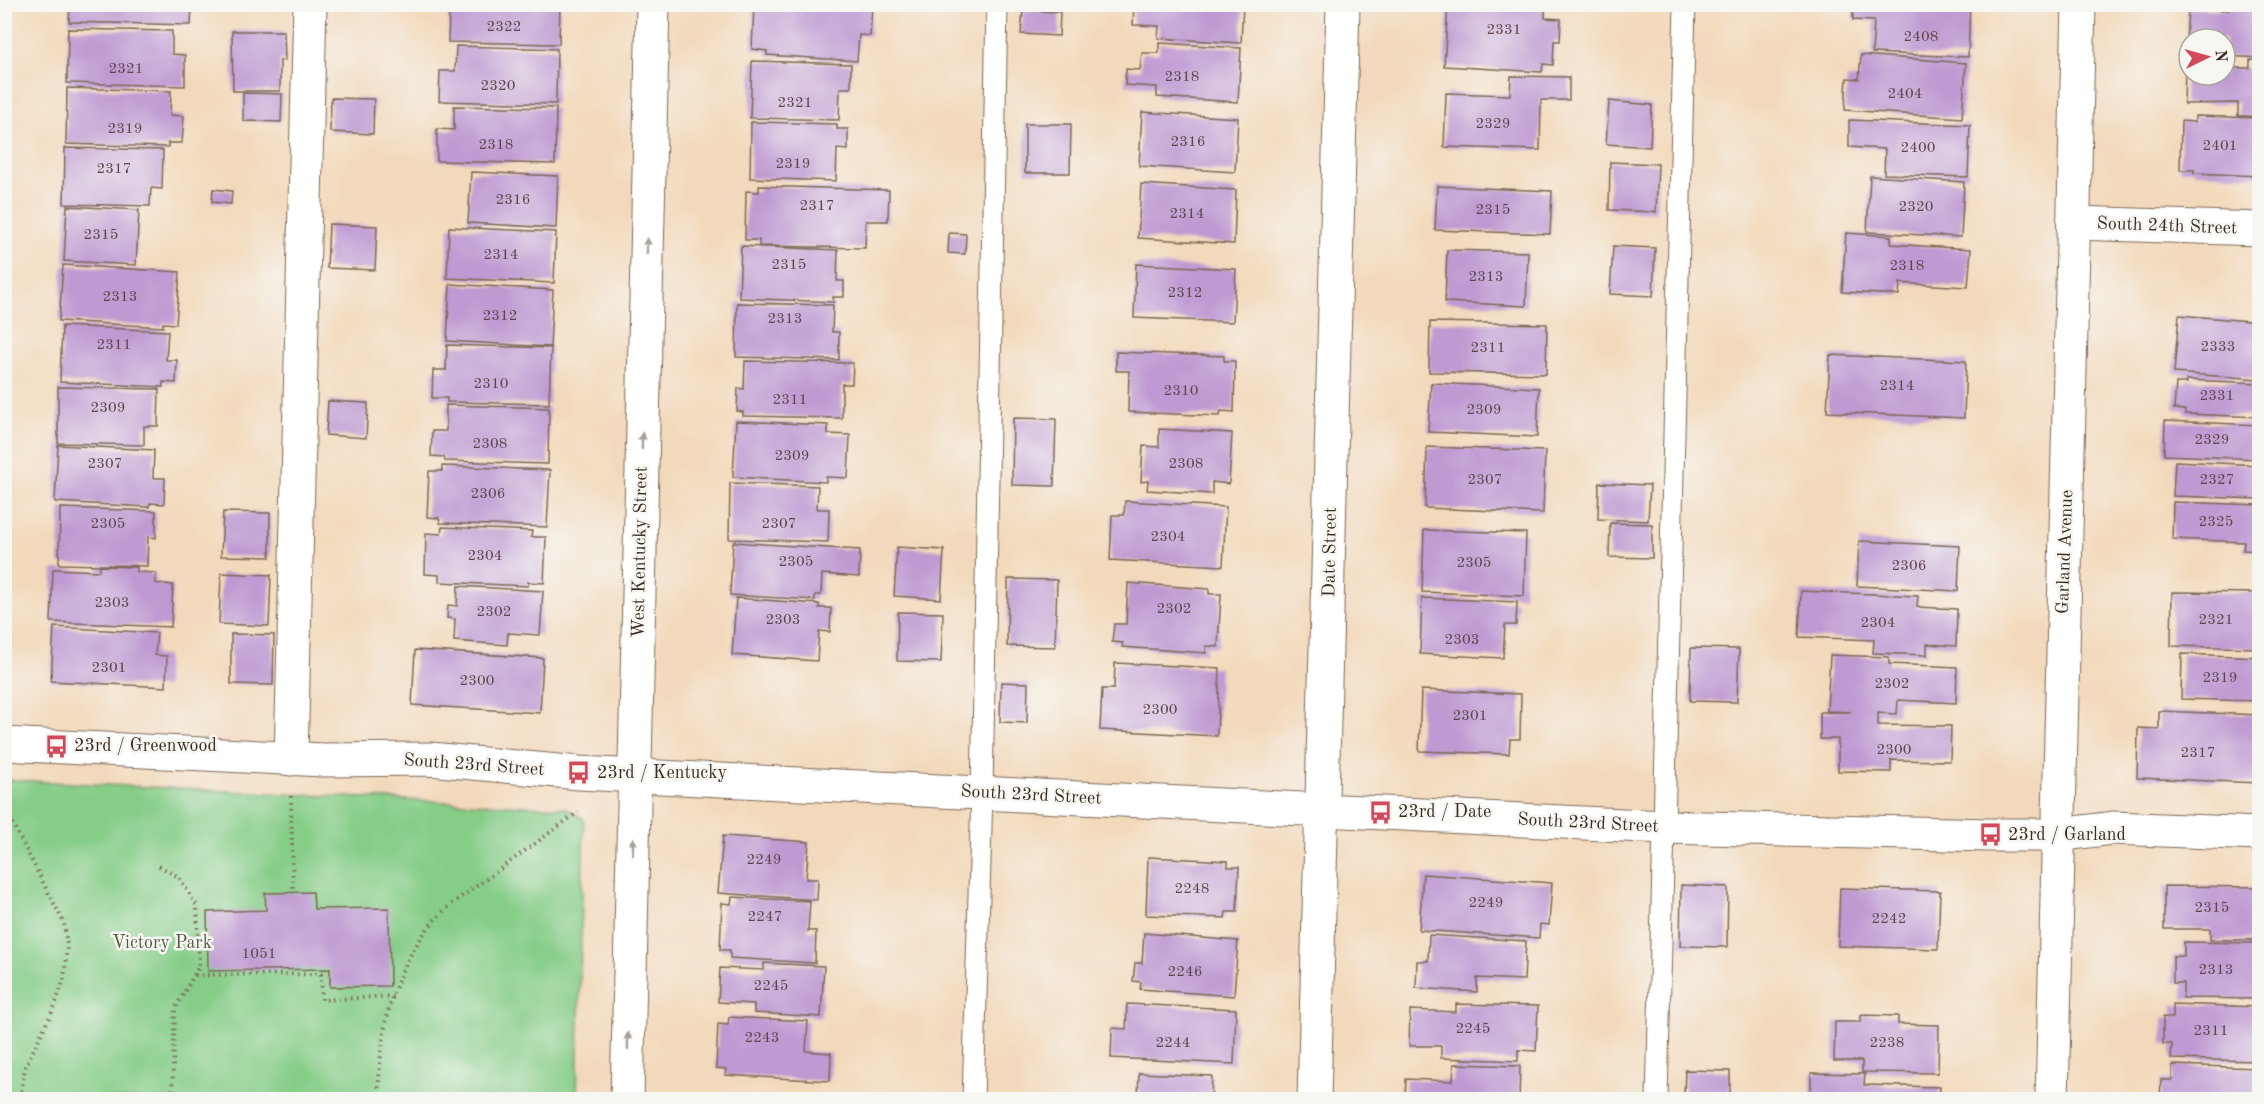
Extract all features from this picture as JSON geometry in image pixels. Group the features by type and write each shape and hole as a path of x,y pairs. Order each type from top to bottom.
{"street":[{"path":"291,774 310,4"},
{"name":"West Kentucky Street","path":"627,1100 653,4"},
{"name":"Date Street","path":"1314,1100 1343,4"},
{"name":"Garland Avenue","path":"2052,1100 2079,4"},
{"name":"South 24th Street","path":"2074,223 2259,229"},
{"name":"South 23rd Street","path":"4,744 291,774 430,759 579,773 1664,827 1990,835 2058,835 2113,828 2259,834"}],"lane":[{"path":"973,1100 982,792 996,4"},
{"path":"1657,1100 1685,4"}],"path":[{"path":"291,774 292,892"},
{"path":"4,807 64,923 67,946 64,979 54,1008 25,1067 20,1100"},
{"path":"378,1100 380,1053 393,996 399,978 433,922 454,903 581,810"},
{"path":"159,866 180,877 197,906 199,966 175,1009 172,1100"},
{"path":"194,975 321,974 322,1000 393,996"}],"green space":[{"name":"Victory Park","path":"10,780 566,808 584,819 577,1099 5,1099 4,786"}],"building":[{"path":"70,4 192,4 191,25 69,22"},
{"path":"466,4 560,4 559,44 448,42 449,12 466,13"},
{"path":"768,4 872,7 870,36 859,35 857,61 767,55 767,51 752,49 754,6 768,6"},
{"path":"1134,4 1243,4 1241,43 1158,38 1159,26 1133,25"},
{"path":"1492,4 1522,4 1523,8 1545,10 1545,18 1561,19 1560,41 1554,41 1553,65 1543,64 1542,72 1444,66 1448,5 1492,7"},
{"path":"1853,4 1970,4 1968,57 1872,53 1874,21 1853,20"},
{"path":"2229,4 2260,4 2260,58 2237,57 2237,27 2187,27 2188,8 2229,10"},
{"path":"1023,10 1060,12 1059,36 1021,34"},
{"path":"68,29 172,31 172,54 185,55 185,86 67,83"},
{"path":"232,31 284,31 285,60 280,60 280,91 233,91"},
{"path":"1159,43 1241,48 1238,102 1157,97 1157,87 1125,85 1126,69 1140,70 1142,53 1159,53"},
{"path":"456,46 557,49 556,104 439,101 440,71 455,71"},
{"path":"1861,55 1966,63 1962,118 1845,110 1847,78 1859,79"},
{"path":"2250,60 2260,60 2260,116 2238,116 2238,103 2184,104 2184,87 2237,87 2237,68 2250,68"},
{"path":"752,61 851,64 851,88 840,88 839,120 750,118"},
{"path":"1511,76 1569,77 1569,100 1541,100 1540,150 1444,147 1446,93 1510,95"},
{"path":"67,88 171,91 170,115 184,116 182,143 168,143 168,147 66,144"},
{"path":"243,93 282,94 281,122 243,121"},
{"path":"331,98 374,99 373,134 330,132"},
{"path":"1609,101 1652,105 1650,147 1606,144"},
{"path":"454,106 556,108 555,164 437,161 437,129 454,130"},
{"path":"1142,112 1238,118 1235,172 1139,166"},
{"path":"2195,116 2260,118 2260,176 2194,173 2194,170 2180,170 2181,121 2195,122"},
{"path":"1849,120 1970,125 1968,177 1884,174 1885,149 1849,147"},
{"path":"751,122 837,124 837,129 848,129 848,150 837,149 836,181 750,178"},
{"path":"1025,124 1071,124 1070,173 1025,173"},
{"path":"65,148 163,150 162,189 151,188 150,206 64,204"},
{"path":"1610,162 1658,164 1656,212 1609,210"},
{"path":"471,172 558,176 556,228 468,223"},
{"path":"1870,176 1964,182 1961,237 1867,232"},
{"path":"1141,184 1236,190 1234,244 1138,238"},
{"path":"759,186 889,190 888,221 866,221 865,248 759,246 759,240 745,240 746,191 759,192"},
{"path":"1437,186 1552,191 1550,234 1435,230"},
{"path":"213,189 232,191 231,204 212,202"},
{"path":"67,206 139,210 136,265 64,261"},
{"path":"329,224 377,226 375,270 327,268"},
{"path":"449,227 556,232 554,283 447,278"},
{"path":"949,233 966,234 965,254 948,253"},
{"path":"1846,233 1891,236 1891,244 1971,249 1968,287 1900,283 1899,295 1842,292"},
{"path":"741,246 838,250 837,281 844,281 844,297 833,297 834,302 739,298"},
{"path":"1613,246 1655,248 1653,296 1610,294"},
{"path":"1447,250 1528,252 1526,306 1445,302"},
{"path":"1136,264 1236,269 1233,322 1134,318"},
{"path":"63,265 180,272 176,324 163,323 163,327 59,321"},
{"path":"450,284 553,290 550,347 447,341"},
{"path":"737,303 833,305 832,332 839,332 839,360 736,357"},
{"path":"2179,315 2260,322 2260,379 2174,373"},
{"path":"1430,322 1547,324 1546,374 1429,372"},
{"path":"62,326 168,331 166,360 177,360 176,383 163,382 163,387 60,382"},
{"path":"447,345 551,348 549,404 447,402 447,398 432,398 433,370 446,370"},
{"path":"1116,352 1224,356 1224,361 1235,361 1234,412 1221,411 1220,416 1128,412 1129,371 1116,371"},
{"path":"1830,355 1966,361 1964,418 1827,412"},
{"path":"745,361 853,363 852,384 842,384 842,418 743,416 743,412 737,411 738,388 744,389"},
{"path":"2186,380 2260,383 2260,417 2185,414 2185,410 2174,409 2176,383 2187,383"},
{"path":"1431,383 1539,388 1537,437 1428,432"},
{"path":"58,387 159,389 158,426 144,426 144,445 58,443"},
{"path":"328,401 368,403 366,438 326,435"},
{"path":"446,405 549,408 548,464 445,461 444,457 431,456 432,431 446,431"},
{"path":"1013,418 1056,419 1054,486 1012,485"},
{"path":"736,421 828,425 828,434 850,435 848,478 826,477 826,482 733,477"},
{"path":"2165,421 2260,425 2260,459 2164,455"},
{"path":"1159,429 1232,433 1229,484 1212,482 1212,494 1147,490 1148,481 1141,482 1143,446 1159,447"},
{"path":"58,445 154,450 153,478 165,478 164,504 150,503 149,507 55,502"},
{"path":"1427,447 1545,451 1543,513 1425,508"},
{"path":"2175,461 2260,465 2260,499 2173,496"},
{"path":"442,466 550,470 547,527 440,523 439,518 427,517 429,471 442,471"},
{"path":"730,483 818,486 817,509 829,509 828,542 729,539"},
{"path":"1599,483 1650,485 1648,521 1598,519"},
{"path":"1125,501 1226,507 1223,566 1110,560 1112,515 1124,515"},
{"path":"2173,502 2260,505 2260,551 2243,550 2244,542 2172,539"},
{"path":"60,508 156,511 156,538 148,537 147,566 59,564"},
{"path":"223,512 270,513 270,557 221,556"},
{"path":"1610,523 1652,524 1652,558 1609,557"},
{"path":"442,527 532,531 531,537 546,537 544,583 528,582 528,586 439,582 439,575 425,574 426,533 441,534"},
{"path":"1424,530 1526,533 1524,596 1422,592"},
{"path":"1859,541 1960,546 1958,591 1857,586"},
{"path":"733,542 860,550 859,577 822,574 821,595 815,595 815,600 730,595"},
{"path":"897,547 944,550 941,599 894,596"},
{"path":"100,566 137,567 137,572 156,573 155,583 173,585 171,627 51,622 53,569 99,571"},
{"path":"221,573 271,575 269,626 219,624"},
{"path":"1008,579 1057,580 1055,647 1007,646"},
{"path":"1128,583 1209,589 1209,594 1221,594 1218,647 1206,646 1206,653 1122,647 1123,643 1112,642 1114,624 1126,624"},
{"path":"458,586 543,591 540,635 508,633 507,645 454,641 455,619 447,618 448,605 457,606"},
{"path":"1801,591 1918,596 1917,607 1957,609 1956,646 1927,644 1927,655 1873,653 1874,640 1799,637"},
{"path":"2172,592 2260,593 2260,648 2171,646"},
{"path":"736,598 819,604 819,608 831,608 830,632 819,631 817,661 732,655"},
{"path":"1422,598 1517,602 1516,625 1505,625 1503,658 1420,654"},
{"path":"898,612 943,613 941,662 897,661"},
{"path":"54,627 157,633 155,655 167,656 166,687 51,681"},
{"path":"231,634 274,635 273,685 231,684"},
{"path":"1691,648 1739,649 1737,702 1690,701"},
{"path":"415,650 543,658 540,713 412,705"},
{"path":"2182,654 2260,657 2260,701 2181,699"},
{"path":"1830,655 1889,657 1889,664 1957,667 1956,703 1898,700 1897,714 1878,713 1878,725 1951,726 1950,761 1891,760 1891,772 1838,771 1838,739 1820,739 1820,712 1851,712 1827,711"},
{"path":"1115,663 1220,668 1217,736 1100,730 1102,689 1114,689"},
{"path":"1001,682 1028,683 1027,723 1000,722"},
{"path":"1421,690 1521,694 1520,739 1510,739 1509,754 1419,751"},
{"path":"2159,711 2260,715 2260,783 2137,778 2138,728 2159,729"},
{"path":"723,836 809,842 806,879 818,879 817,900 718,893"},
{"path":"1148,857 1228,861 1228,867 1239,867 1237,912 1226,912 1225,918 1146,915"},
{"path":"1423,874 1552,883 1549,925 1540,924 1539,938 1419,930"},
{"path":"1681,885 1728,887 1727,947 1680,946"},
{"path":"2164,886 2260,887 2260,940 2210,940 2210,929 2164,929"},
{"path":"1840,888 1940,891 1938,949 1838,946"},
{"path":"313,892 314,909 389,908 390,986 330,987 330,969 208,971 207,912 266,910 265,893"},
{"path":"732,897 810,901 808,931 816,931 815,963 730,958 730,950 720,950 722,903 731,904"},
{"path":"1144,933 1238,941 1234,996 1140,989 1141,982 1133,981 1135,963 1142,963"},
{"path":"1429,935 1526,941 1524,980 1477,978 1477,992 1416,988 1417,961 1428,961"},
{"path":"2184,942 2260,943 2260,999 2183,998 2183,983 2173,983 2173,956 2184,956"},
{"path":"764,963 824,966 821,1017 754,1013 754,1004 718,1002 720,968 764,970"},
{"path":"1127,1004 1236,1009 1234,1064 1111,1058 1112,1028 1126,1029"},
{"path":"1456,1004 1538,1006 1536,1051 1518,1050 1518,1061 1441,1058 1441,1046 1409,1046 1410,1010 1456,1012"},
{"path":"2173,1004 2259,1007 2257,1061 2171,1059 2172,1044 2163,1044 2163,1017 2173,1018"},
{"path":"1861,1015 1898,1016 1898,1024 1939,1025 1938,1073 1862,1072 1862,1061 1834,1061 1835,1022 1861,1022"},
{"path":"729,1017 808,1021 806,1051 831,1053 830,1081 725,1075 726,1069 716,1068 718,1024 728,1025"},
{"path":"1454,1064 1520,1066 1519,1100 1405,1100 1406,1079 1453,1081"},
{"path":"2172,1065 2257,1068 2256,1100 2160,1100 2161,1080 2172,1080"},
{"path":"1685,1070 1730,1071 1730,1097 1684,1096"},
{"path":"1139,1073 1212,1076 1211,1100 1125,1100 1125,1096 1138,1096"},
{"path":"1811,1073 1865,1074 1864,1085 1940,1087 1939,1100 1811,1100"}],"place":[{"name":"23rd / Greenwood","path":"56,746"},
{"name":"23rd / Kentucky","path":"579,773"},
{"name":"23rd / Date","path":"1380,812"},
{"name":"23rd / Garland","path":"1990,835"}]}
